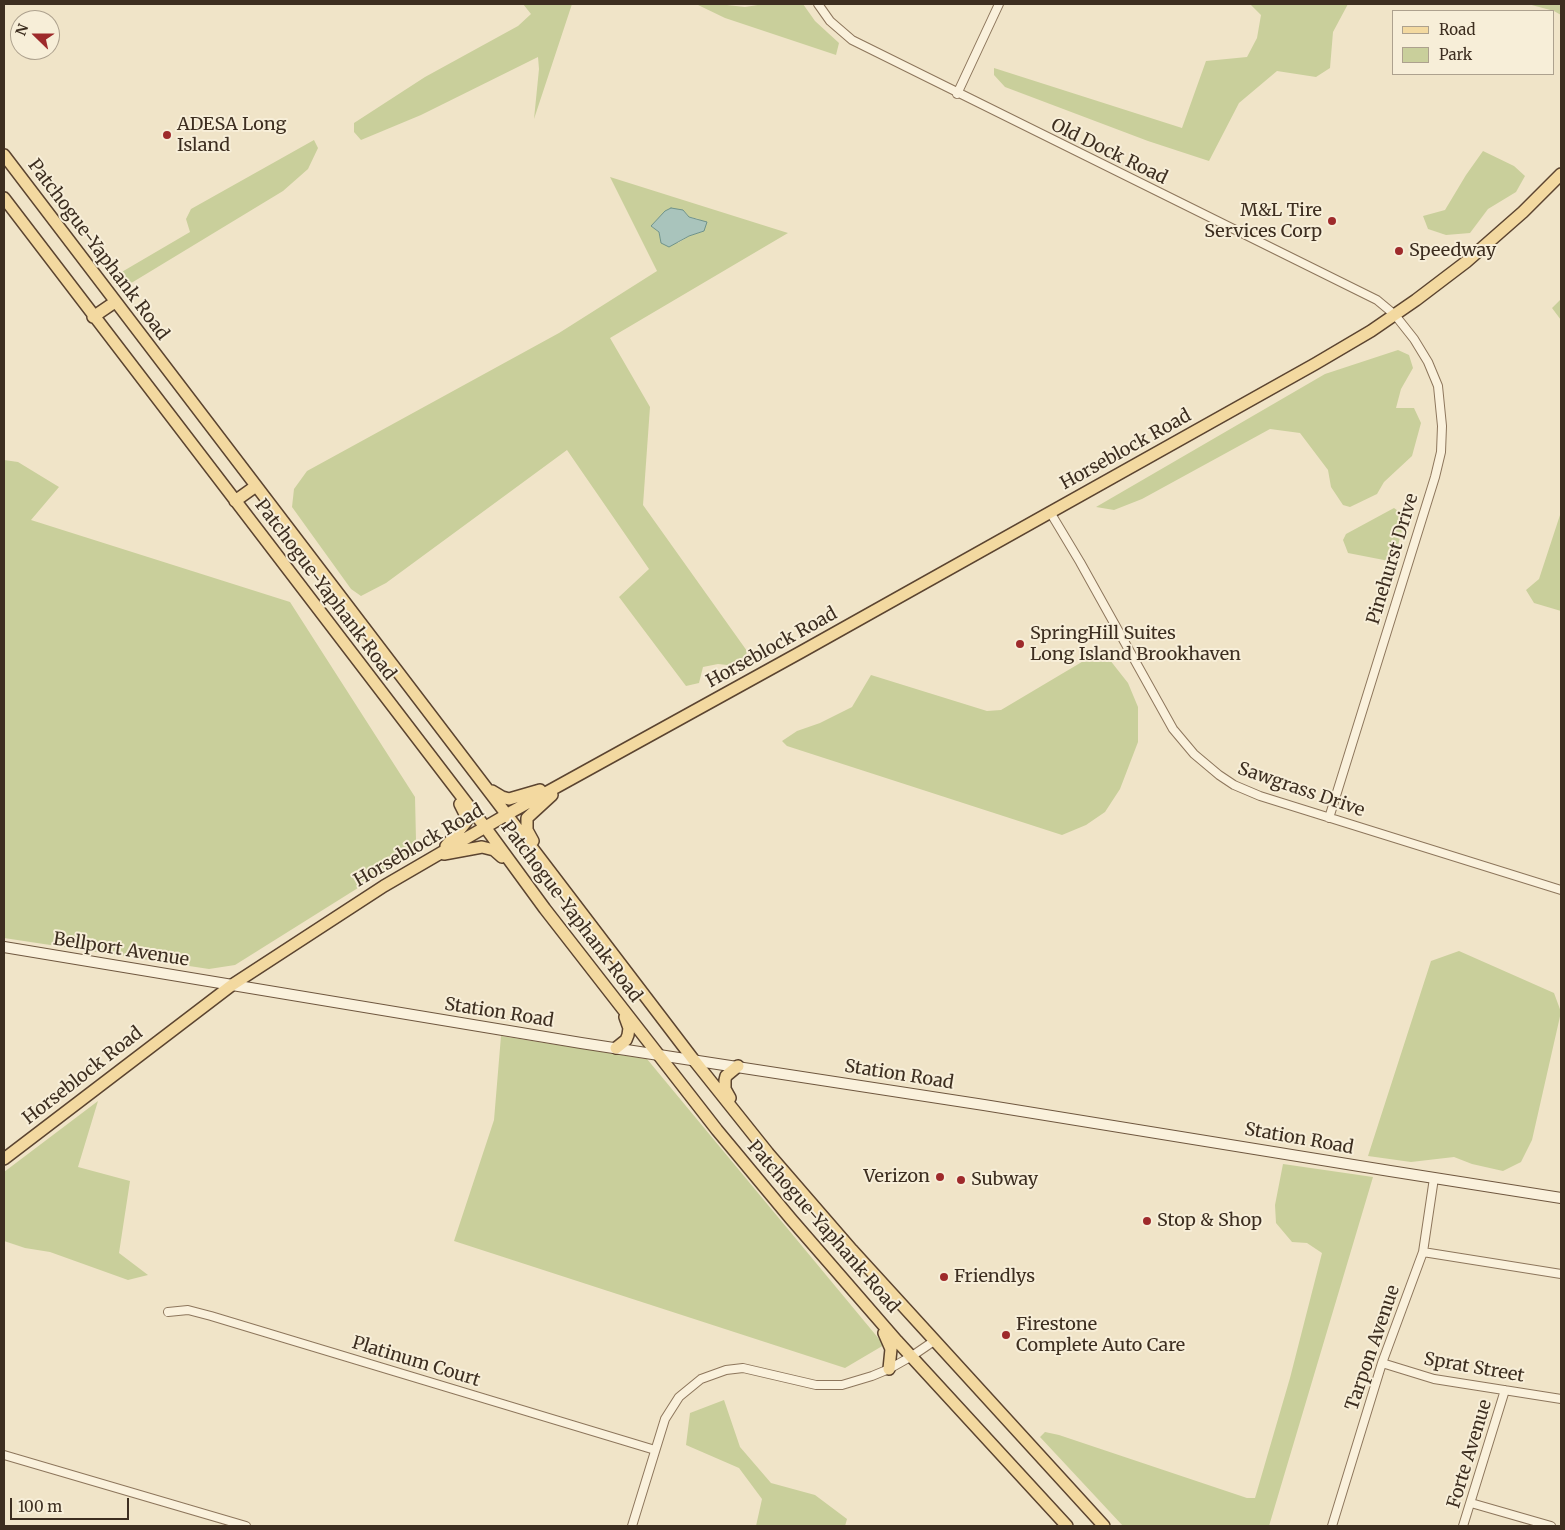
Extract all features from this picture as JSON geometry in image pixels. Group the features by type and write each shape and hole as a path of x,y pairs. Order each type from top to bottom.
{"main road":[{"name":"Patchogue-Yaphank Road","path":"4,155 506,815 693,1059 768,1153 934,1341 1104,1526"},
{"name":"Horseblock Road","path":"4,1159 232,985 355,904 568,780 784,662 1316,364 1395,315 1482,249 1561,174"},
{"name":"Patchogue-Yaphank Road","path":"4,198 446,778 754,1176 865,1304 1067,1526"},
{"path":"93,317 115,302"},
{"path":"235,501 256,486"},
{"path":"437,855 461,830 466,818 446,778"},
{"path":"486,788 509,799 568,780"},
{"path":"547,867 527,830 526,822 530,814 568,780"},
{"path":"437,855 487,848 494,850 515,867"},
{"name":"Bellport Avenue","path":"4,947 232,985"},
{"name":"Station Road","path":"232,985 1561,1198"},
{"path":"616,1048 626,1040 629,1031 623,1008"},
{"path":"738,1066 726,1076 724,1085 748,1128"},
{"path":"865,1304 890,1344 889,1369"}],"street":[{"name":"Old Dock Road","path":"818,4 830,22 852,40 957,94 1376,300 1395,315"},
{"path":"957,94 999,4"},
{"name":"Pinehurst Drive","path":"1329,818 1429,497 1441,452 1442,426 1438,386 1422,350 1395,315"},
{"name":"Sawgrass Drive","path":"1050,512 1110,616 1160,709 1188,748 1206,766 1234,785 1260,796 1561,890"},
{"name":"Tarpon Avenue","path":"1332,1526 1382,1363 1423,1252 1434,1178"},
{"path":"1423,1252 1561,1274"},
{"name":"Platinum Court","path":"168,1312 188,1310 211,1316 655,1450"},
{"path":"632,1526 665,1419 674,1403 693,1384 709,1375 743,1368 806,1384 834,1386 851,1384 889,1369 934,1341"},
{"name":"Sprat Street","path":"1382,1363 1434,1379 1561,1398"},
{"name":"Forte Avenue","path":"1463,1526 1505,1390"},
{"path":"4,1455 246,1526"},
{"path":"1471,1504 1551,1526"}],"green space":[{"path":"523,4 572,4 534,119 539,69 538,57 421,115 361,140 354,132 354,123 425,77 518,26 531,14"},
{"path":"696,4 745,7 764,4 803,4 815,21 839,43 836,55 725,18"},
{"path":"1250,4 1348,4 1333,32 1330,68 1316,77 1277,71 1239,103 1209,161 1148,141 1005,87 994,75 994,68 1182,128 1206,61 1247,57 1257,38 1261,15"},
{"path":"1528,4 1561,4 1561,15 1555,10"},
{"path":"314,140 318,148 308,169 283,191 128,285 122,282 120,273 190,232 186,219 191,209"},
{"path":"1483,151 1514,166 1525,176 1516,192 1488,209 1470,233 1446,235 1428,229 1423,216 1445,210"},
{"path":"610,177 788,233 610,338 650,407 643,505 747,651 745,658 737,666 718,664 703,667 699,683 686,686 619,597 649,569 567,450 386,583 361,596 351,589 292,507 294,489 307,471 559,333 657,271","holes":["683,210 689,217 699,219 704,231 689,236 678,243 661,243 659,232 651,226 665,212"]},
{"path":"1561,299 1561,320 1552,308"},
{"path":"1398,350 1409,355 1413,368 1401,389 1396,408 1414,408 1421,423 1412,456 1384,482 1377,494 1350,507 1343,505 1331,487 1328,470 1300,433 1270,429 1142,499 1114,510 1096,507 1325,374"},
{"path":"4,460 18,462 59,487 31,520 290,602 415,797 416,840 409,856 235,965 209,969 4,938"},
{"path":"1394,508 1401,513 1402,530 1396,553 1389,561 1348,553 1343,540 1346,534"},
{"path":"1561,512 1561,611 1534,603 1526,590 1539,579"},
{"path":"1102,650 1128,683 1138,707 1138,742 1120,789 1105,812 1086,825 1062,835 787,746 782,741 797,731 820,723 852,707 871,675 987,711 1001,710"},
{"path":"1459,951 1554,993 1561,1012 1532,1140 1521,1162 1503,1171 1472,1164 1454,1157 1411,1162 1368,1156 1431,961"},
{"path":"501,1036 647,1059 884,1345 845,1368 454,1241 494,1120"},
{"path":"98,1101 78,1167 130,1181 119,1253 148,1275 128,1280 50,1252 25,1248 4,1241 4,1172"},
{"path":"1283,1164 1373,1177 1269,1526 1123,1526 1040,1437 1045,1432 1059,1435 1247,1498 1255,1498 1290,1378 1322,1253 1307,1243 1292,1242 1276,1223 1275,1205"},
{"path":"724,1400 740,1447 771,1483 815,1495 847,1519 845,1526 756,1526 762,1499 739,1468 686,1445 690,1413"}],"water":[{"path":"671,208 683,210 689,217 707,222 704,231 689,236 669,247 661,243 659,232 651,226 665,211"}],"place":[{"name":"ADESA Long Island","path":"167,135"},
{"name":"M&L Tire Services Corp","path":"1332,221"},
{"name":"Speedway","path":"1399,251"},
{"name":"SpringHill Suites Long Island Brookhaven","path":"1020,644"},
{"name":"Verizon","path":"940,1177"},
{"name":"Subway","path":"961,1180"},
{"name":"Stop & Shop","path":"1147,1221"},
{"name":"Friendlys","path":"944,1277"},
{"name":"Firestone Complete Auto Care","path":"1006,1335"}]}
